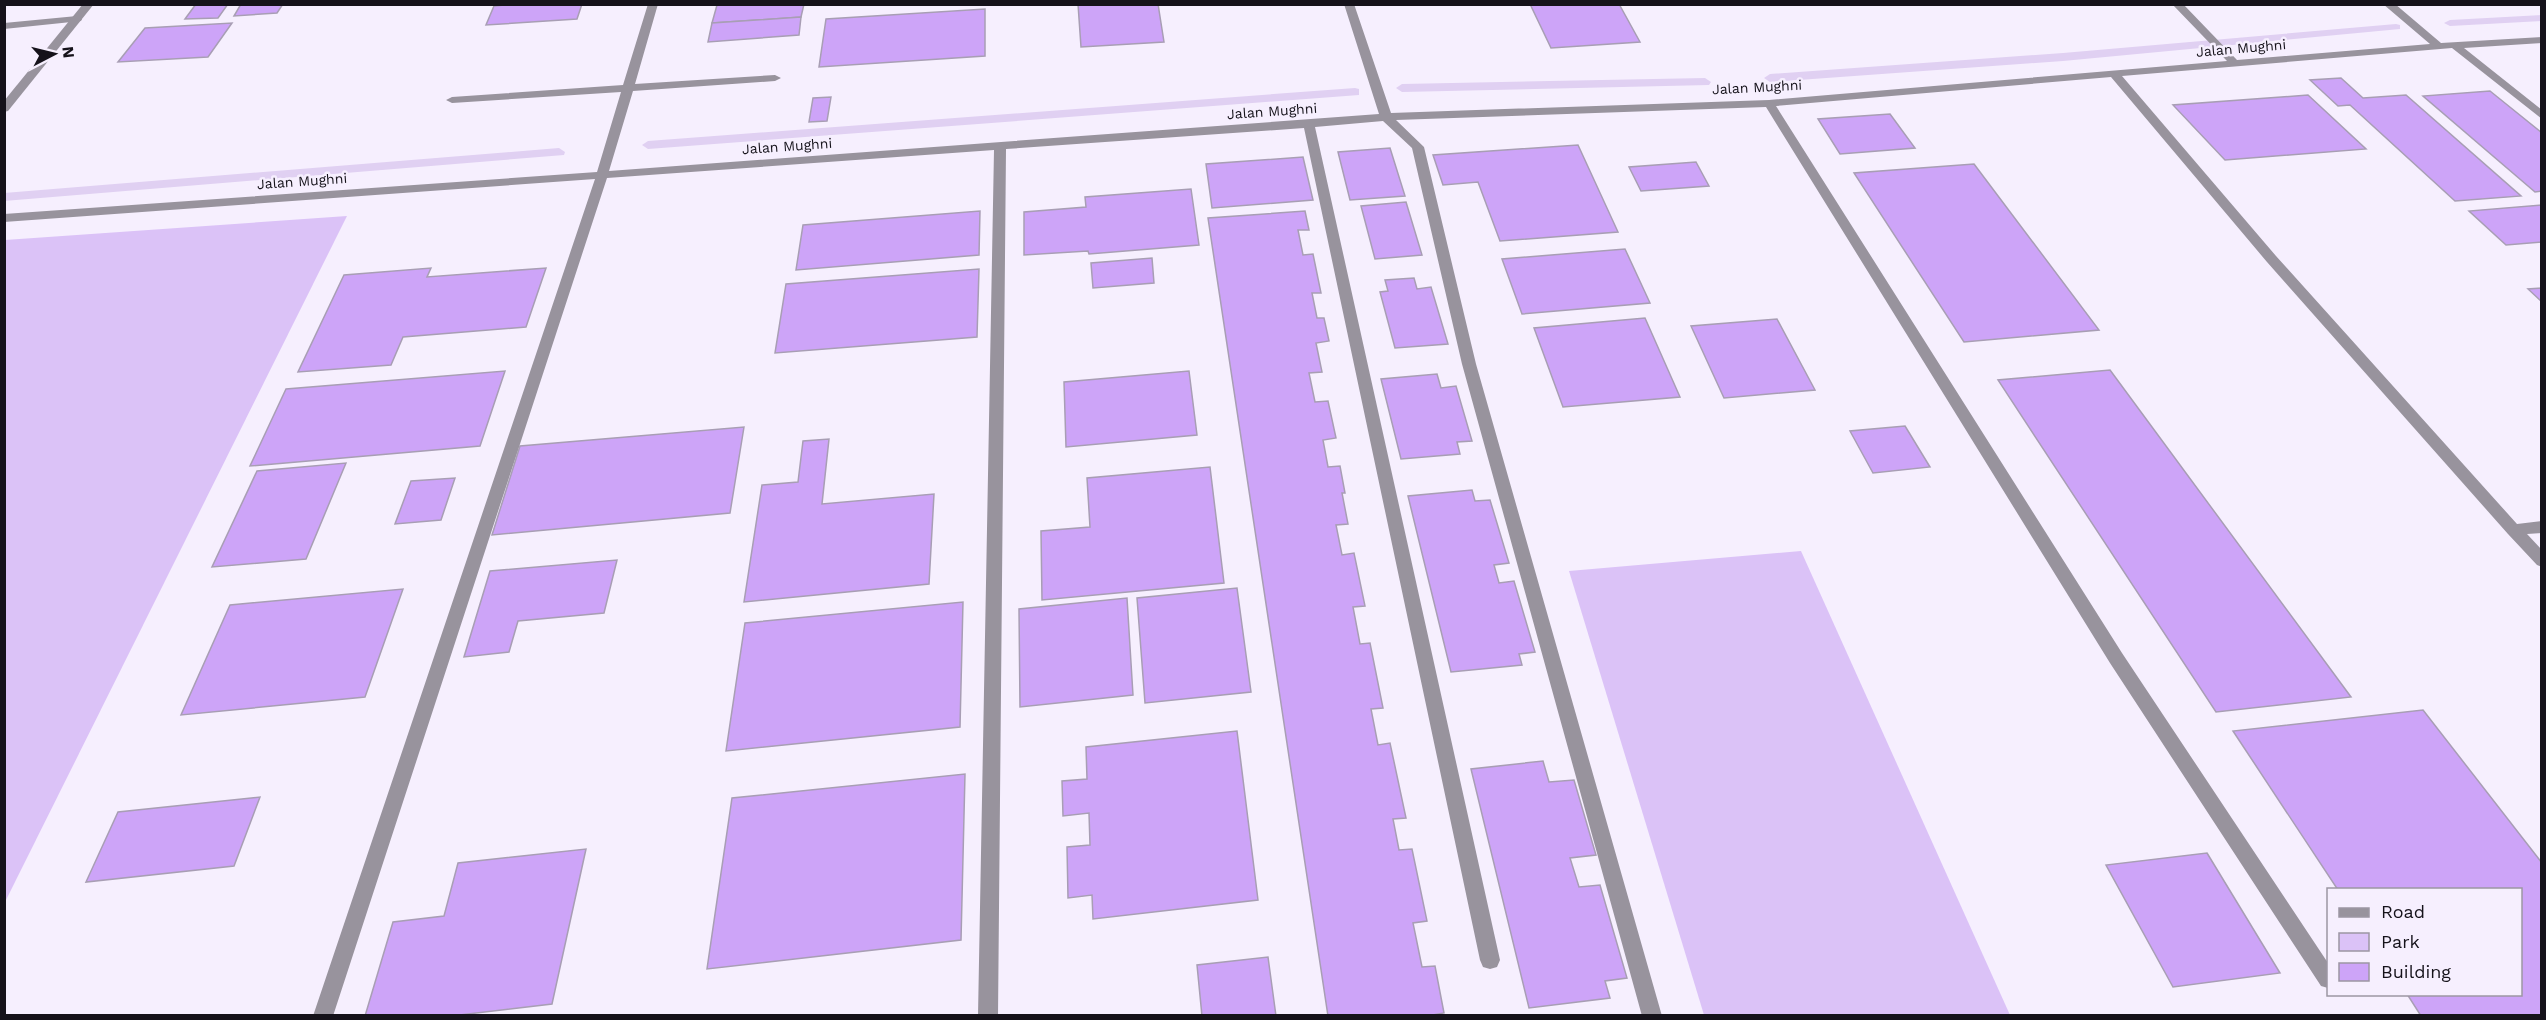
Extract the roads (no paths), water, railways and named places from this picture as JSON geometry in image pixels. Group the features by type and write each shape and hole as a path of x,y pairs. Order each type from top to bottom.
{"street":[{"path":"4,109 89,4"},
{"path":"323,1016 602,175 653,4"},
{"path":"1348,4 1386,117 1418,147 1469,364 1653,1016"},
{"path":"2177,4 2235,63"},
{"path":"2388,4 2439,46"},
{"path":"4,26 77,19"},
{"name":"Jalan Mughni","path":"4,218 1386,117 1769,103 2439,46 2541,40"},
{"path":"2454,45 2541,117"},
{"path":"2114,74 2219,200 2541,561"},
{"path":"452,100 775,78"},
{"path":"1769,103 2116,658 2327,977"},
{"path":"1309,124 1490,960"},
{"path":"988,1016 1000,145"},
{"path":"2513,530 2541,527"}],"waterway":[{"path":"2450,23 2542,18"},
{"path":"1770,78 2063,57 2396,27"},
{"path":"1402,88 1705,82"},
{"path":"648,145 1355,92"},
{"path":"4,197 559,152"}]}
